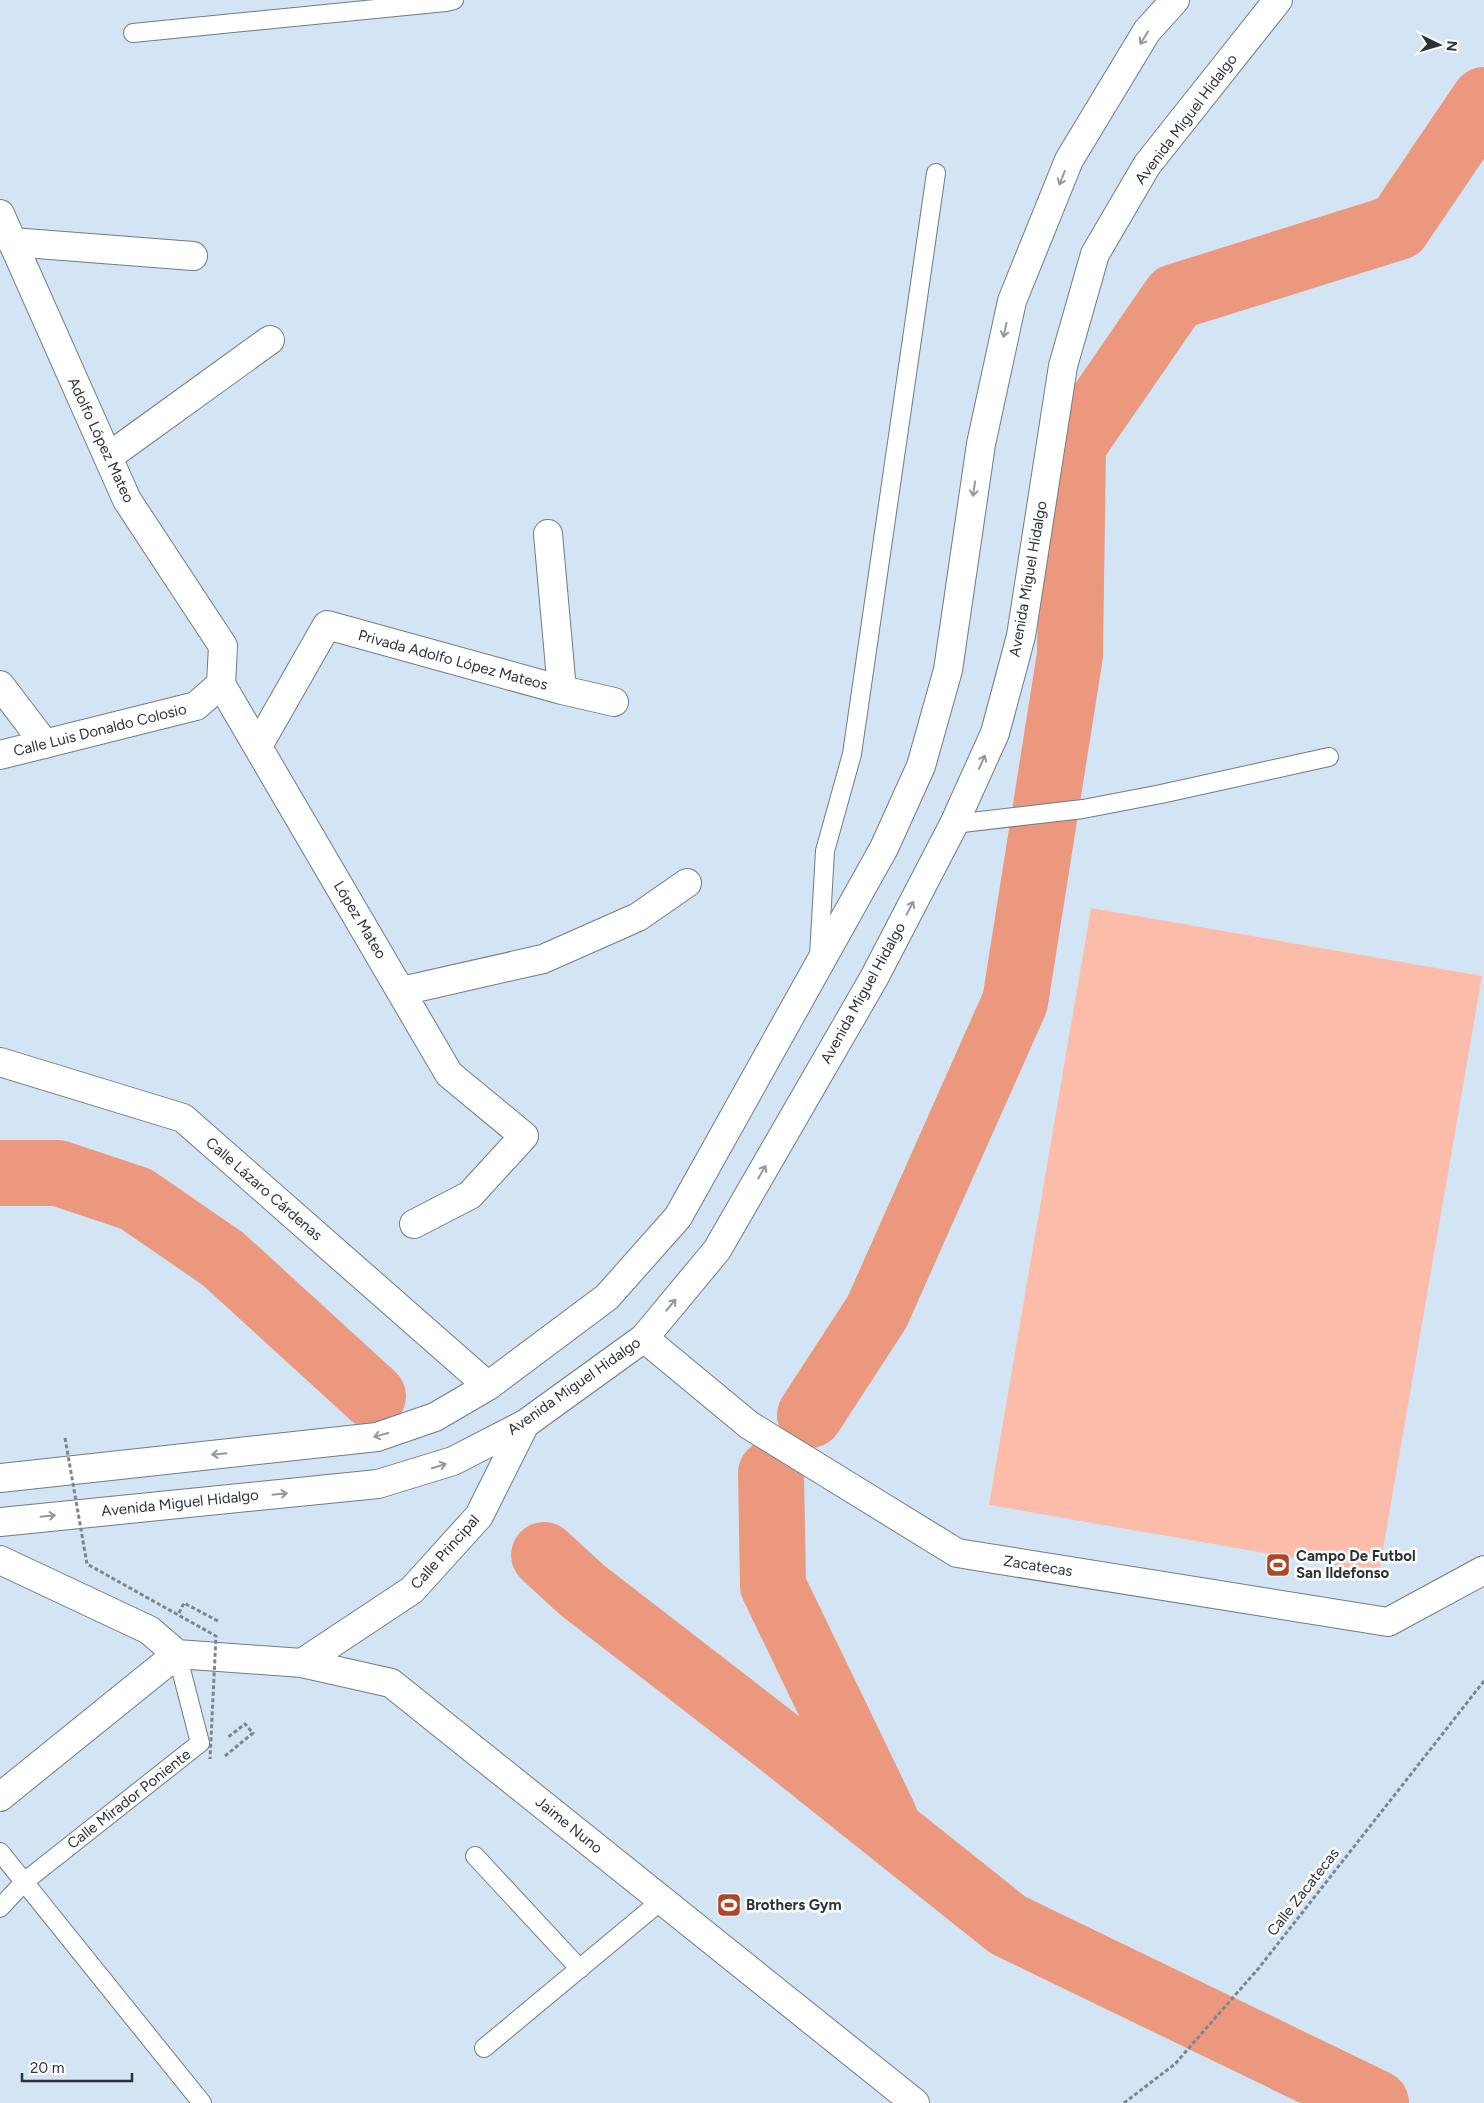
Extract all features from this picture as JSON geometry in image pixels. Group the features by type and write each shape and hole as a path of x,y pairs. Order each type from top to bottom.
{"main road":[{"path":"0,1478 378,1437 435,1417 488,1386 607,1298 678,1217 884,848 921,766 948,670 981,444 1012,301 1069,160 1147,32 1174,0"},
{"name":"Avenida Miguel Hidalgo","path":"0,1522 378,1484 453,1461 525,1424 644,1338 717,1250 874,978 954,824 995,733 1021,636 1063,366 1095,254 1147,165 1278,0"},
{"name":"Adolfo López Mateo","path":"0,214 127,500 223,646 221,684"},
{"path":"12,242 193,256"},
{"path":"108,457 270,340"},
{"name":"Privada Adolfo López Mateos","path":"258,746 327,625 562,690 548,534"},
{"name":"Calle Luis Donaldo Colosio","path":"0,755 196,706 221,684"},
{"name":"López Mateo","path":"221,684 449,1074 524,1136 470,1195 414,1224"},
{"path":"0,685 44,744"},
{"path":"562,690 614,702"},
{"path":"402,991 543,959 638,917 687,883"},
{"name":"Calle Lázaro Cárdenas","path":"0,1062 183,1118 488,1386"},
{"name":"Zacatecas","path":"644,1338 750,1425 957,1553 1388,1622 1484,1570"},
{"name":"Calle Principal","path":"302,1663 412,1590 479,1516 525,1424"},
{"path":"0,1560 149,1630 178,1654 0,1797"},
{"name":"Jaime Nuno","path":"178,1654 302,1663 391,1683 915,2103"}],"lane":[{"path":"134,33 454,0"},
{"path":"818,967 825,851 852,754 936,174"},
{"path":"954,824 1007,816 1083,809 1329,757"},
{"name":"Calle Mirador Poniente","path":"0,1908 24,1882 200,1743 178,1654"},
{"path":"0,1852 202,2103"},
{"path":"475,1856 580,1969"},
{"path":"484,2048 662,1900"}],"path":[{"path":"65,1438 87,1564 216,1636 210,1759"},
{"path":"184,1603 218,1621"},
{"name":"Calle Zacatecas","path":"1124,2103 1175,2064 1258,1969 1484,1680"}],"shaded area":[{"path":"1091,908 1482,976 1379,1573 989,1505"}],"waterway":[{"path":"810,1415 877,1312 1015,1002 1070,655 1073,445 1175,297 1398,227 1484,100"},
{"path":"0,1173 58,1173 136,1199 223,1259 373,1396"},
{"path":"771,1473 773,1586 885,1818"},
{"path":"544,1555 582,1590 781,1744 1008,1925 1376,2103"}],"place":[{"name":"Campo De Futbol San Ildefonso","path":"1278,1565"},
{"name":"Brothers Gym","path":"729,1905"}]}
